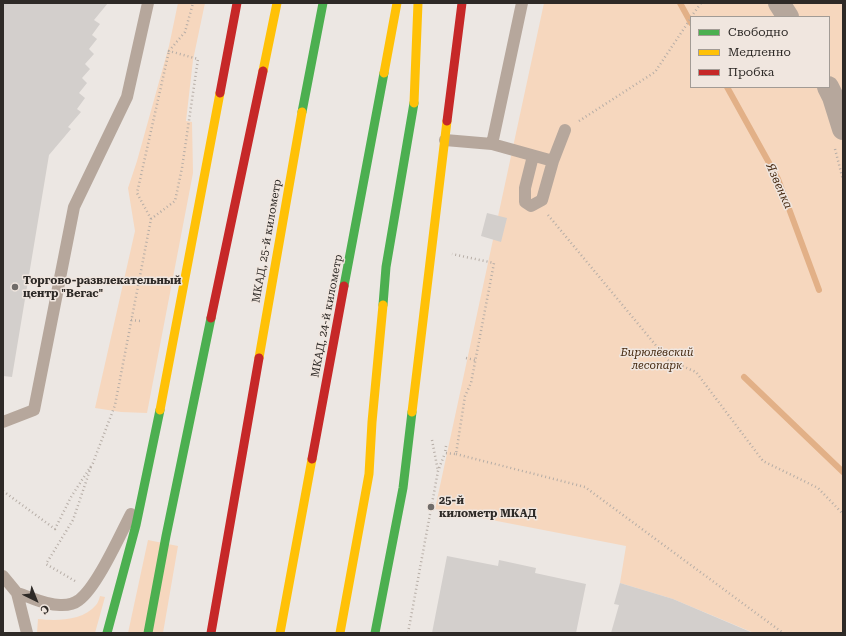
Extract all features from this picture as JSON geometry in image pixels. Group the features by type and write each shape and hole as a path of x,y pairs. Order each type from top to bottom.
{"main road":[{"path":"106,633 136,525 157,427 237,3"},
{"path":"148,633 166,536 276,3"},
{"name":"МКАД, 25-й километр","path":"211,633 300,124 323,3"},
{"name":"МКАД, 24-й километр","path":"280,633 397,3"},
{"path":"340,633 369,474 372,422 386,267 414,102 418,3"},
{"path":"375,633 403,488 462,3"}],"street":[{"path":"779,3 787,16"},
{"path":"828,88 833,97 843,129"}],"lane":[{"path":"3,422 34,410 74,207 127,96 148,3"},
{"path":"492,144 522,3"},
{"path":"533,156 525,188 526,202 532,206 542,200 553,161 565,130"},
{"path":"445,140 471,141 492,144 553,161"},
{"path":"17,593 61,606 73,604 80,600 102,569 143,491"},
{"path":"3,576 17,593 27,633"}],"path":[{"path":"89,589 46,564 73,520 115,405 151,219 137,193 169,51 186,32 193,3"},
{"path":"692,16 701,3"},
{"path":"565,130 654,72 690,19"},
{"path":"151,219 175,201 182,168 198,59 169,51"},
{"path":"542,200 548,216 668,360 696,372 763,460 818,488 843,514"},
{"path":"453,247 452,254 494,263 470,384 465,396 456,454"},
{"path":"131,320 141,321"},
{"path":"466,358 475,360"},
{"path":"408,633 438,471 446,446"},
{"path":"445,453 456,454 586,487 783,633"},
{"path":"3,491 55,529 71,497 93,463"}],"green space":[{"path":"178,3 205,3 193,60 186,121 192,122 193,173 147,413 121,412 95,408 135,231 128,188 169,46"},
{"name":"Бирюлёвский лесопарк","path":"544,3 843,3 843,633 754,633 673,599 620,583 626,546 435,509"},
{"path":"148,540 178,546 163,633 128,633"},
{"path":"100,596 105,597 95,633 37,633 38,619 61,620 77,617 91,610 97,604"}],"building":[{"name":"Торгово-развлекательный центр \"Вегас\"","path":"3,3 108,3 94,20 100,24 92,35 97,39 89,49 94,54 85,64 90,69 82,78 87,83 79,93 85,98 77,109 81,112 68,127 71,129 49,155 12,377 3,376"},
{"path":"487,213 507,218 501,242 481,236"},
{"path":"447,556 498,566 499,560 536,568 535,573 586,584 576,633 432,633"},
{"path":"620,583 673,599 753,633 611,633 619,605 614,604"}],"waterway":[{"name":"Язвенка","path":"680,3 690,21"},
{"name":"Язвенка","path":"728,88 778,179 819,290"},
{"path":"744,377 843,472"}],"traffic: fast":[{"path":"302,112 323,3"},
{"path":"344,286 384,73"},
{"path":"383,305 386,267 414,103"},
{"path":"148,633 166,536 211,318"},
{"path":"107,633 136,525 160,410"},
{"path":"375,633 403,488 412,412"}],"traffic: slow":[{"path":"263,71 277,3"},
{"path":"384,73 397,3"},
{"path":"414,103 418,3"},
{"path":"160,410 220,93"},
{"path":"259,358 302,112"},
{"path":"412,412 447,121"},
{"path":"340,633 369,474 372,422 383,305"},
{"path":"280,633 312,459"}],"traffic: jam":[{"path":"220,93 237,3"},
{"path":"447,121 462,3"},
{"path":"211,318 263,71"},
{"path":"312,459 344,286"},
{"path":"211,633 259,358"}],"place":[{"name":"Торгово-развлекательный центр \"Вегас\"","path":"15,287"},
{"name":"25-й километр МКАД","path":"431,507"}]}
